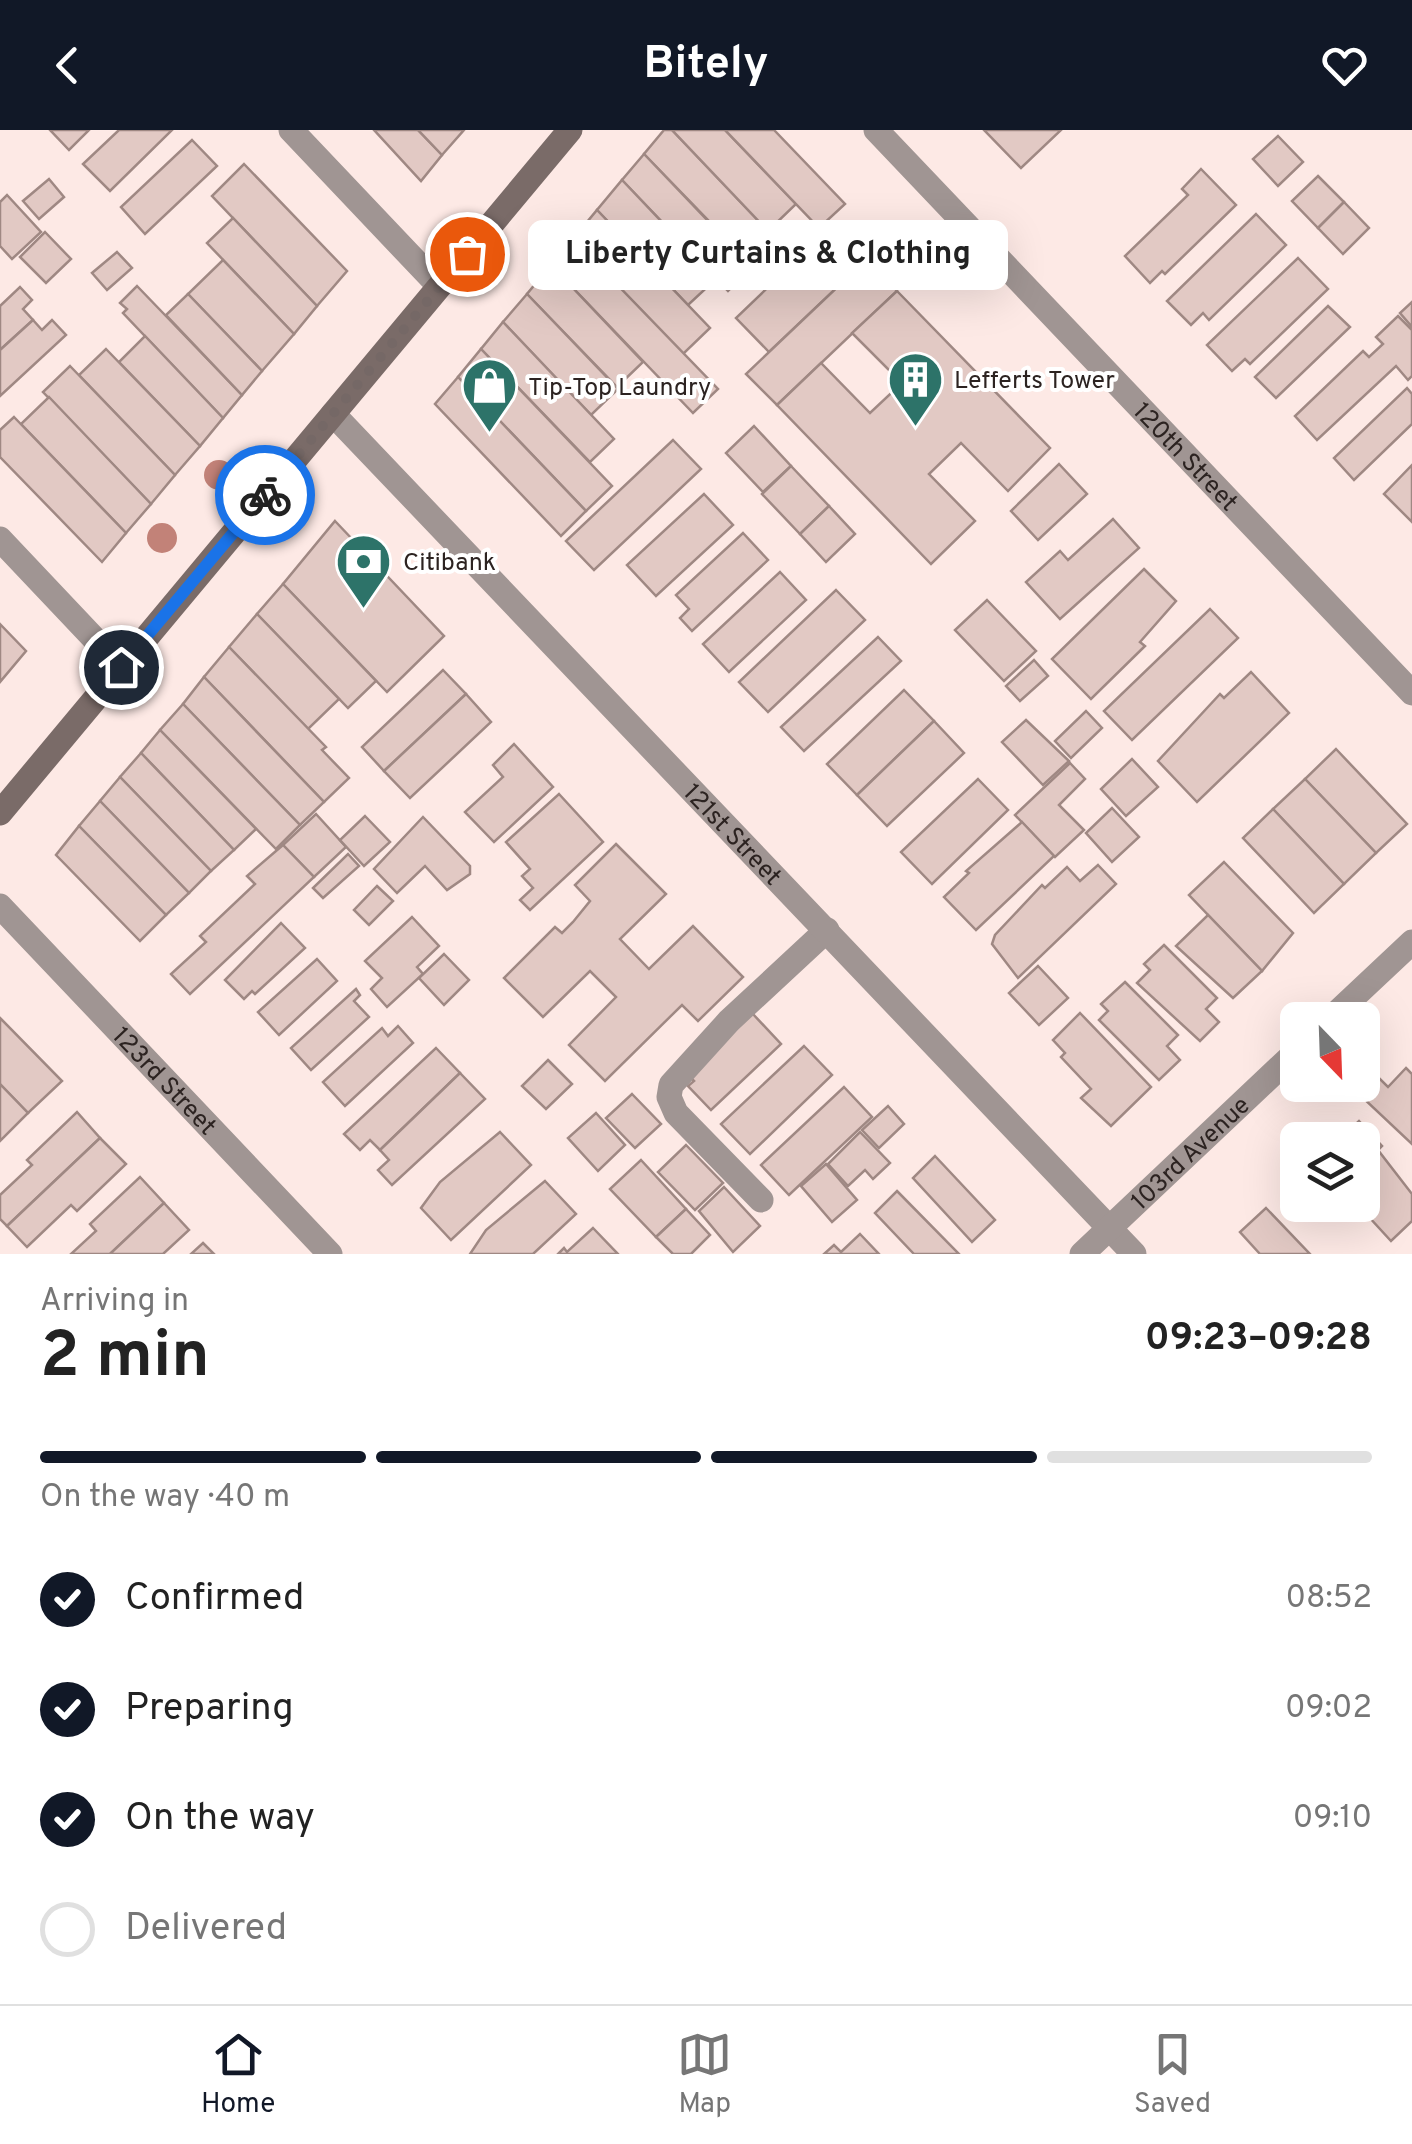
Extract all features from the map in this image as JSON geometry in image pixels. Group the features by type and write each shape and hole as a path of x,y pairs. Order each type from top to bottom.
{"street":[{"path":"291,130 439,286"},
{"path":"0,814 570,130"},
{"name":"120th Street","path":"876,130 1412,693"},
{"name":"121st Street","path":"333,414 1134,1254"},
{"path":"0,538 121,667"},
{"name":"123rd Street","path":"0,906 330,1254"},
{"path":"761,1200 676,1113 668,1098 670,1084 729,1021 827,930"},
{"path":"1348,1002 1412,942"},
{"name":"103rd Avenue","path":"1082,1254 1280,1067"}],"building":[{"path":"50,130 89,130 69,150"},
{"path":"119,130 172,130 110,191 83,164"},
{"path":"374,130 418,130 442,155 421,181"},
{"path":"418,130 464,130 442,155"},
{"path":"664,130 672,130 768,231 742,255 644,154"},
{"path":"672,130 725,130 796,204 768,231"},
{"path":"725,130 774,130 845,204 819,228"},
{"path":"984,130 1061,130 1021,168"},
{"path":"1278,136 1303,162 1278,186 1253,159"},
{"path":"192,140 217,166 145,234 121,207"},
{"path":"644,154 752,267 728,291 622,180"},
{"path":"244,164 347,271 317,306 212,196"},
{"path":"1201,169 1236,205 1165,274 1162,271 1150,283 1125,256 1188,195 1182,189"},
{"path":"1318,176 1344,202 1318,228 1292,201"},
{"path":"49,179 64,197 39,219 23,201"},
{"path":"622,180 716,279 688,305 597,210"},
{"path":"7,195 41,232 12,259 0,246 0,202"},
{"path":"1344,202 1369,228 1343,254 1318,228"},
{"path":"597,210 710,328 683,354 573,239"},
{"path":"1256,214 1286,245 1209,320 1203,313 1191,325 1167,301"},
{"path":"233,218 317,306 294,334 207,243"},
{"path":"832,226 865,261 769,352 736,318"},
{"path":"45,232 71,259 46,283 20,257"},
{"path":"573,239 718,389 693,413 551,265"},
{"path":"117,252 132,268 107,290 92,273"},
{"path":"1298,258 1328,289 1250,364 1245,359 1232,371 1207,345"},
{"path":"867,259 897,291 777,405 746,374"},
{"path":"223,260 294,334 262,371 188,294"},
{"path":"551,265 643,362 617,387 527,294"},
{"path":"137,286 242,395 223,418 123,313 127,309 120,303"},
{"path":"20,287 32,300 23,309 33,320 0,350 0,306"},
{"name":"Lefferts Tower","path":"897,291 1050,448 1008,491 961,443 929,474 975,521 931,564 777,405 821,363 870,413 902,383 852,333"},
{"path":"188,294 262,371 242,395 166,315"},
{"path":"527,294 618,389 591,415 503,322"},
{"path":"1412,302 1412,327 1400,313"},
{"path":"1328,306 1350,327 1276,398 1255,377"},
{"path":"1398,316 1412,330 1412,376 1408,380 1396,366 1317,440 1295,416 1363,351 1369,357 1383,344 1376,337"},
{"path":"33,320 42,330 52,320 66,335 0,396 0,350"},
{"path":"503,322 614,439 590,462 481,349"},
{"path":"145,336 223,418 200,446 119,362"},
{"path":"106,349 200,446 175,475 79,375"},
{"path":"481,349 612,486 586,511 458,377"},
{"path":"70,366 175,475 151,504 43,392"},
{"path":"458,377 586,511 561,536 435,404"},
{"path":"1407,388 1412,394 1412,424 1354,480 1334,458"},
{"path":"49,397 151,504 126,533 21,424"},
{"path":"14,417 126,533 102,562 0,457 0,430"},
{"path":"754,426 791,466 763,492 726,453"},
{"path":"673,440 701,469 594,570 566,541"},
{"path":"1059,464 1087,494 1038,540 1011,511"},
{"path":"1412,465 1412,522 1384,494"},
{"path":"791,466 829,506 800,534 762,494"},
{"path":"704,494 733,525 656,596 627,565"},
{"path":"829,506 855,534 826,562 800,534"},
{"path":"1113,519 1139,548 1060,619 1026,582 1060,551 1068,560"},
{"name":"Citibank","path":"335,521 444,636 387,692 283,584"},
{"path":"743,533 768,560 692,631 680,618 689,609 676,595"},
{"path":"1144,569 1176,601 1140,642 1145,646 1091,699 1052,659"},
{"path":"780,572 806,600 729,672 703,644"},
{"path":"283,584 376,681 348,708 257,614"},
{"path":"836,590 865,620 768,712 739,682"},
{"path":"987,600 1036,651 1004,681 955,630"},
{"path":"1210,609 1238,638 1132,740 1104,711"},
{"path":"257,614 339,699 308,729 229,647"},
{"path":"0,624 26,651 0,682"},
{"path":"878,637 901,661 804,751 781,727"},
{"path":"229,647 326,747 322,750 349,778 324,802 204,677"},
{"path":"1034,660 1048,676 1020,701 1006,686"},
{"path":"443,670 466,694 384,771 362,747"},
{"path":"1251,672 1289,713 1197,802 1158,761 1220,694 1224,698"},
{"path":"204,677 324,802 300,825 183,704"},
{"path":"904,690 934,721 857,795 827,764"},
{"path":"466,694 491,722 410,798 384,771"},
{"path":"183,704 300,825 276,849 160,730"},
{"path":"1086,711 1102,728 1071,758 1055,741"},
{"path":"1026,720 1069,761 1043,785 1002,742"},
{"path":"934,721 964,753 887,826 857,795"},
{"path":"160,730 256,829 234,850 141,753"},
{"path":"514,744 553,787 494,842 465,812 503,777 493,765"},
{"path":"1336,749 1407,824 1376,853 1305,779"},
{"path":"141,753 234,850 211,871 120,777"},
{"path":"1132,759 1158,787 1126,816 1101,789"},
{"path":"1070,763 1085,779 1059,805 1084,830 1055,857 1015,815"},
{"path":"120,777 211,871 189,893 100,801"},
{"path":"978,779 1008,810 932,884 901,852"},
{"path":"1305,779 1376,853 1344,884 1273,809"},
{"path":"559,794 603,842 530,910 520,900 533,888 522,876 530,869 506,842"},
{"path":"100,801 189,893 166,915 79,826"},
{"path":"1112,808 1139,837 1112,862 1086,833"},
{"path":"1273,809 1344,884 1314,913 1243,838"},
{"path":"316,814 346,847 314,877 283,845"},
{"path":"365,816 390,842 364,866 340,840"},
{"path":"423,817 470,866 470,874 447,890 425,866 397,893 374,869"},
{"path":"1022,822 1054,856 976,930 944,897 969,873 966,871"},
{"path":"79,826 166,915 140,941 56,855"},
{"path":"616,844 666,894 620,939 649,969 693,926 743,977 698,1021 682,1005 605,1081 569,1045 616,997 590,971 543,1017 504,978 555,927 562,933 573,922 590,901 575,885"},
{"path":"283,845 314,877 190,994 171,974 206,942 200,936 255,884 247,876"},
{"path":"348,854 359,866 323,898 313,888"},
{"path":"1224,862 1293,933 1262,971 1189,895"},
{"path":"1098,865 1116,884 1018,978 992,944 995,935 1042,885 1045,888 1067,867 1080,881"},
{"path":"377,886 393,901 369,925 354,910"},
{"path":"1208,915 1262,971 1233,998 1176,946"},
{"path":"412,917 439,946 417,967 423,974 387,1007 371,989 382,978 365,961"},
{"path":"281,923 305,948 255,994 252,991 244,999 225,980"},
{"path":"1164,945 1217,998 1206,1009 1219,1022 1200,1041 1137,983 1150,970 1144,964"},
{"path":"444,954 469,980 444,1005 419,978"},
{"path":"317,959 337,981 279,1035 258,1012"},
{"path":"1038,966 1068,998 1039,1025 1009,993"},
{"path":"1125,982 1178,1035 1167,1046 1180,1060 1159,1080 1099,1020 1108,1011 1101,1004"},
{"path":"356,989 360,995 354,1001 369,1017 311,1070 291,1048"},
{"path":"752,1013 781,1044 711,1110 688,1086 694,1081 687,1074"},
{"path":"1080,1013 1151,1087 1111,1126 1081,1098 1091,1089 1061,1057 1065,1053 1053,1040"},
{"path":"0,1018 62,1081 28,1113 0,1084"},
{"path":"398,1026 413,1043 345,1106 323,1082 382,1028 388,1036"},
{"path":"804,1046 832,1075 750,1154 721,1124"},
{"path":"436,1048 460,1073 380,1150 370,1140 360,1150 344,1134"},
{"path":"548,1060 572,1084 546,1109 522,1086"},
{"path":"1406,1068 1412,1074 1412,1144 1367,1102 1380,1102 1380,1079 1388,1087"},
{"path":"460,1073 485,1099 392,1185 378,1170 389,1160 380,1150"},
{"path":"0,1084 28,1113 0,1141"},
{"path":"844,1087 872,1117 789,1195 761,1165"},
{"path":"632,1094 661,1124 635,1148 606,1118"},
{"path":"888,1106 904,1124 879,1148 862,1130"},
{"path":"77,1112 100,1138 7,1226 0,1219 0,1195 32,1165 27,1160"},
{"path":"596,1113 625,1145 598,1171 568,1138"},
{"path":"500,1132 531,1165 451,1240 421,1208 440,1182"},
{"path":"860,1132 890,1163 873,1179 865,1170 848,1186 828,1164"},
{"path":"100,1138 126,1164 77,1211 71,1205 27,1247 7,1226"},
{"path":"686,1145 723,1183 695,1210 658,1172"},
{"path":"1380,1153 1412,1194 1412,1221 1391,1241 1374,1222 1380,1222"},
{"path":"935,1156 995,1220 972,1242 913,1178"},
{"path":"641,1160 686,1209 656,1237 610,1189"},
{"path":"826,1164 857,1200 832,1222 801,1186"},
{"path":"140,1177 164,1203 110,1254 71,1254 96,1231 90,1224"},
{"path":"545,1181 576,1214 533,1254 470,1254 486,1230"},
{"path":"724,1187 760,1226 733,1252 699,1211"},
{"path":"897,1191 959,1254 914,1254 875,1213"},
{"path":"164,1203 189,1230 163,1254 110,1254"},
{"path":"1266,1208 1310,1254 1260,1254 1240,1232"},
{"path":"686,1209 710,1235 691,1254 673,1254 656,1237"},
{"path":"593,1228 618,1254 558,1254 564,1248 567,1252"},
{"path":"860,1234 879,1254 824,1254 834,1245 841,1252"},
{"path":"203,1243 214,1254 191,1254"}],"way so far":[{"path":"265,495 467,254"}],"place":[{"name":"Liberty Curtains & Clothing","path":"467,254"},
{"name":"Lefferts Tower","path":"915,428"},
{"name":"Tip-Top Laundry","path":"489,435"},
{"name":"Citibank","path":"364,610"}],"route":[{"path":"121,667 265,495"}]}
